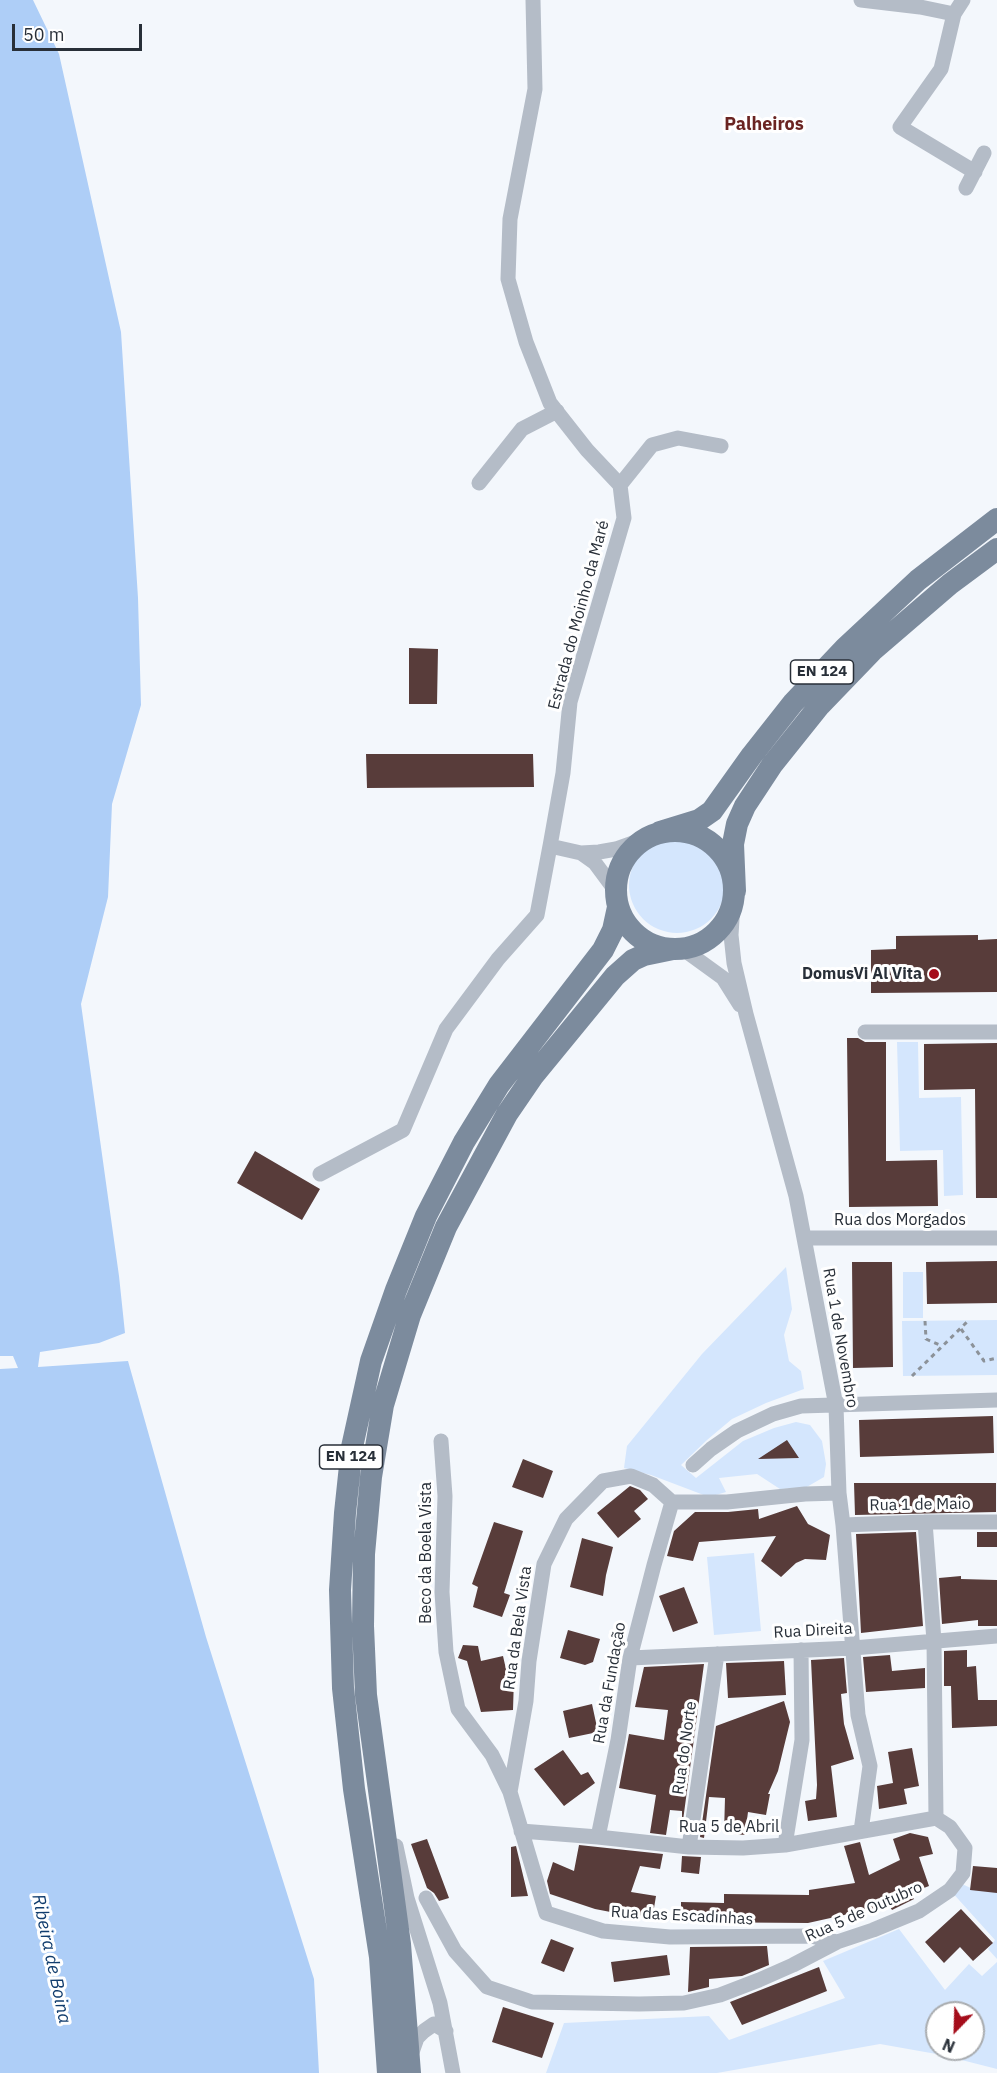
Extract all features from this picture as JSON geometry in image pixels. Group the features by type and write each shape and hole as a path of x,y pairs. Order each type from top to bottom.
{"main road":[{"name":"EN 124","path":"388,2073 380,1958 354,1789 343,1688 340,1590 352,1447 371,1361 396,1290 426,1216 464,1142 499,1085 603,950 613,930 618,871 627,854 651,836 699,820 712,811 752,754 793,703 844,648 918,580 997,519"},
{"name":"EN 124","path":"410,2065 400,1944 374,1761 363,1626 365,1543 371,1478 383,1405 410,1316 446,1227 507,1114 533,1076 615,976 633,960 644,955 700,944 716,934 727,920 734,897 733,844 737,824 745,806 772,765 820,705 872,651 950,584 997,549"},
{"path":"651,836 678,831 696,834 712,843 729,865 734,897"},
{"path":"617,899 626,924 639,937 655,946 678,949"}],"street":[{"path":"533,0 535,90 510,219 508,279 526,342 550,403 587,450 620,485 652,445 678,438 721,446"},
{"path":"861,0 920,7 954,14"},
{"path":"963,0 954,14 941,69 900,127 975,172"},
{"path":"966,188 984,153"},
{"path":"479,483 522,429 557,411"},
{"name":"Estrada do Moinho da Maré","path":"320,1174 403,1130 446,1029 498,959 537,915 563,773 570,702 624,518 620,485"},
{"path":"550,846 580,853 616,849 651,836"},
{"path":"580,853 595,863 617,899"},
{"path":"734,897 731,935 734,963 746,1014"},
{"path":"678,949 723,978 746,1014"},
{"name":"Rua 1 de Novembro","path":"746,1014 796,1196 836,1406 839,1493 858,1715 870,1766 861,1831"},
{"path":"865,1032 997,1032"},
{"name":"Rua dos Morgados","path":"804,1238 997,1238"},
{"path":"693,1465 737,1431 773,1413 801,1406 997,1400"},
{"name":"Beco da Boela Vista","path":"441,1441 445,1496 442,1592 446,1652 458,1709 492,1755 510,1792"},
{"name":"Rua da Bela Vista","path":"510,1792 526,1701 529,1661 544,1564 566,1519 603,1480 631,1476 653,1485 672,1502"},
{"path":"672,1502 727,1502 804,1494 839,1493"},
{"name":"Rua da Fundação","path":"598,1837 618,1740 630,1658 672,1502"},
{"path":"925,1522 934,1641 936,1818"},
{"name":"Rua 1 de Maio","path":"843,1525 997,1522"},
{"name":"Rua Direita","path":"630,1658 853,1648 997,1636"},
{"path":"785,1845 802,1740 801,1650"},
{"name":"Rua do Norte","path":"689,1847 717,1654"},
{"path":"374,1761 400,1861 407,1898 440,2003 453,2073"},
{"name":"Rua das Escadinhas","path":"510,1792 546,1913 603,1930 670,1937 811,1936 837,1942"},
{"name":"Rua 5 de Abril","path":"521,1831 689,1847 743,1848 785,1845 936,1818"},
{"name":"Rua 5 de Outubro","path":"426,1898 455,1951 487,1987 532,2002 684,2003 720,1995 759,1980 837,1942 919,1911 950,1890 963,1874 965,1848 950,1827 936,1818"},
{"path":"410,2065 417,2038 424,2031 434,2024 446,2031"}],"path":[{"path":"912,1376 969,1320"},
{"path":"926,1321 926,1340 942,1346"},
{"path":"961,1329 984,1361 997,1358"}],"shaded area":[{"path":"677,837 696,840 711,851 722,866 725,885 722,904 711,919 696,930 677,933 658,930 643,919 632,904 629,885 632,866 643,851 658,840"},
{"path":"897,1042 918,1042 919,1098 961,1097 963,1195 944,1196 943,1150 900,1151"},
{"path":"786,1267 792,1309 784,1335 789,1361 801,1371 804,1389 732,1419 681,1465 696,1478 743,1441 796,1422 810,1425 822,1441 826,1464 824,1477 805,1488 780,1489 757,1474 719,1478 726,1492 709,1497 651,1475 624,1468 627,1446 702,1354"},
{"path":"903,1272 923,1272 923,1318 903,1318"},
{"path":"997,1320 997,1375 903,1376 902,1321"},
{"path":"754,1553 761,1631 714,1635 707,1557"},
{"path":"962,1884 975,1890 997,1891 997,1959 988,1949 995,1940 950,1890"},
{"path":"899,1929 945,1990 969,1964 982,1976 997,1962 997,2069 966,2061 985,2061 985,2001 925,2001 925,2052 880,2044 717,2073 546,2073 564,2023 709,2016 729,2040 845,1998 823,1961"}],"water":[{"name":"Ribeira de Boina","path":"0,0 33,0 59,54 121,332 138,598 141,705 112,804 108,897 81,1004 125,1333 99,1343 40,1352 38,1367 128,1361 206,1637 314,1979 319,2073 0,2073 0,1369 18,1368 13,1356 0,1356"}],"building":[{"path":"409,648 438,649 437,704 409,704"},
{"path":"366,754 533,754 534,787 367,788"},
{"name":"DomusVi Al Vita","path":"978,935 978,940 997,939 997,992 871,993 871,950 896,949 896,936"},
{"path":"847,1038 858,1038 865,1042 886,1042 886,1161 937,1160 938,1206 849,1207"},
{"path":"997,1043 997,1198 976,1198 975,1089 924,1090 924,1044"},
{"path":"255,1151 320,1189 302,1220 237,1183"},
{"path":"997,1261 997,1303 927,1304 926,1262"},
{"path":"852,1262 892,1262 893,1367 853,1368"},
{"path":"993,1416 994,1453 860,1457 859,1420"},
{"path":"787,1440 799,1458 758,1459"},
{"path":"523,1459 553,1471 543,1498 512,1487"},
{"path":"854,1483 996,1483 996,1512 855,1515"},
{"path":"630,1486 640,1490 648,1499 634,1511 641,1519 618,1538 597,1513"},
{"path":"797,1506 808,1524 830,1535 826,1560 805,1559 796,1563 781,1577 761,1561 776,1536 699,1542 693,1561 667,1556 674,1531 695,1512 758,1509 759,1519"},
{"path":"494,1522 523,1531 504,1593 510,1595 502,1617 473,1607 478,1587 472,1584"},
{"path":"916,1532 923,1626 861,1633 856,1534"},
{"path":"977,1532 997,1532 997,1547 977,1547"},
{"path":"582,1538 613,1547 603,1596 570,1587"},
{"path":"961,1576 961,1579 997,1580 997,1626 978,1626 978,1620 942,1624 939,1578"},
{"path":"684,1587 698,1623 673,1632 659,1596"},
{"path":"568,1630 600,1639 593,1662 585,1665 560,1658"},
{"path":"463,1645 478,1646 481,1661 503,1656 508,1678 514,1677 513,1710 481,1712 467,1661 458,1658"},
{"path":"967,1650 967,1667 976,1666 978,1700 997,1700 997,1726 952,1728 951,1686 944,1686 944,1651"},
{"path":"890,1655 892,1671 925,1668 925,1688 866,1692 863,1657"},
{"path":"844,1658 847,1693 841,1694 844,1724 854,1759 831,1766 837,1817 808,1821 805,1801 816,1799 817,1785 811,1660"},
{"path":"784,1661 786,1695 728,1698 726,1663"},
{"path":"704,1664 682,1828 682,1811 670,1810 666,1835 650,1833 656,1795 619,1788 629,1734 664,1740 668,1710 635,1707 644,1667"},
{"path":"784,1701 790,1722 778,1771 768,1794 770,1794 766,1815 748,1812 745,1835 724,1833 725,1798 709,1797 704,1838 700,1837 716,1726"},
{"path":"592,1704 598,1732 569,1738 563,1711"},
{"path":"912,1748 919,1786 904,1789 907,1804 879,1809 877,1786 893,1783 888,1752"},
{"path":"563,1750 581,1775 588,1772 595,1783 564,1806 534,1769"},
{"path":"910,1833 928,1837 933,1854 919,1857 929,1886 911,1893 914,1899 892,1910 889,1905 808,1923 681,1922 681,1902 724,1903 724,1894 809,1895 809,1890 855,1883 844,1846 860,1842 869,1875 900,1860 893,1839"},
{"path":"427,1839 449,1898 439,1901 427,1888 411,1844"},
{"path":"579,1845 663,1854 660,1869 640,1866 631,1892 656,1896 652,1920 595,1909 550,1894 547,1881 553,1862 574,1871"},
{"path":"516,1846 528,1896 511,1897 511,1847"},
{"path":"682,1856 701,1857 699,1874 681,1872"},
{"path":"973,1866 997,1868 997,1893 970,1890"},
{"path":"961,1909 993,1943 973,1961 960,1947 944,1963 925,1942"},
{"path":"551,1939 574,1948 564,1972 541,1963"},
{"path":"767,1946 769,1965 742,1976 709,1979 709,1987 688,1992 690,1947"},
{"path":"667,1955 670,1975 614,1982 611,1962"},
{"path":"819,1967 827,1991 742,2025 730,2002"},
{"path":"503,2007 554,2023 542,2058 492,2042"}],"place":[{"name":"DomusVi Al Vita","path":"934,974"}],"district":[{"name":"Palheiros","path":"764,125"}]}
